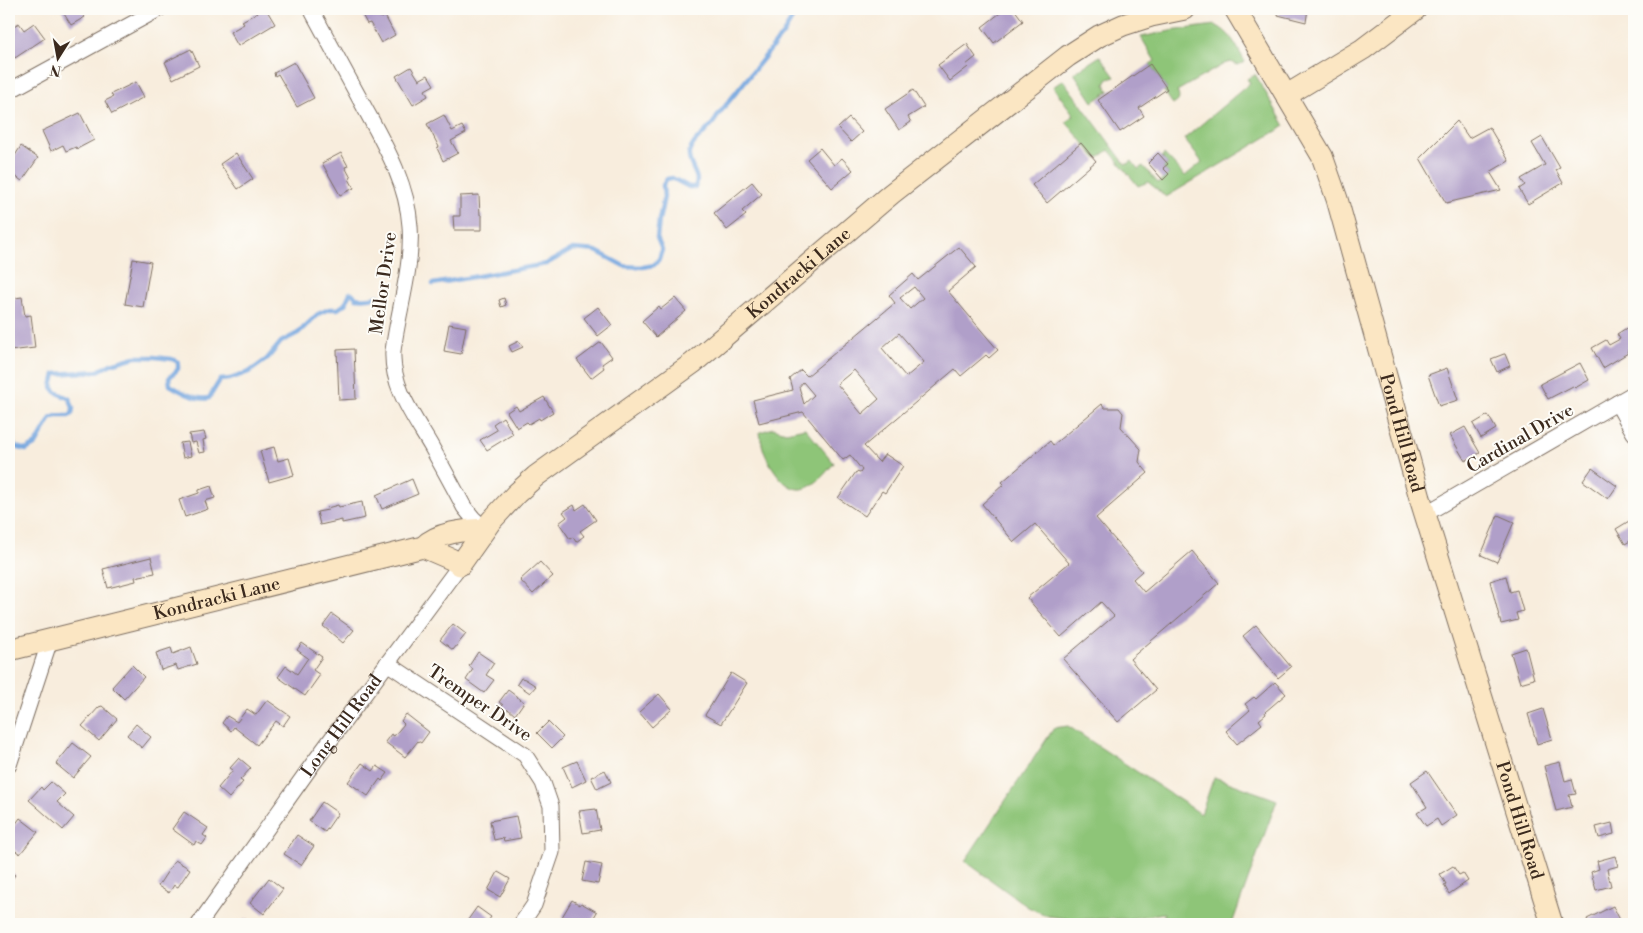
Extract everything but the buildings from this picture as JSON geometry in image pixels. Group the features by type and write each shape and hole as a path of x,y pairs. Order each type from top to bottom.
{"main road":[{"name":"Kondracki Lane","path":"9,650 423,546 432,539 458,531 485,530 498,513 536,476 698,359 891,194 1063,59 1099,36 1123,25 1151,16 1185,9"},
{"name":"Pond Hill Road","path":"1235,9 1322,156 1337,199 1425,514 1552,924"},
{"path":"1287,95 1363,49 1416,9"},
{"name":"Long Hill Road","path":"460,565 485,530"},
{"path":"423,546 446,556 460,565"}],"street":[{"path":"9,91 159,9"},
{"name":"Mellor Drive","path":"311,9 386,147 402,184 408,207 410,244 393,351 395,377 406,404 464,507 485,530"},
{"name":"Cardinal Drive","path":"1425,514 1634,393"},
{"path":"1617,403 1634,433"},
{"name":"Long Hill Road","path":"199,924 312,765 460,565"},
{"path":"9,766 50,640"},
{"name":"Tremper Drive","path":"387,663 525,755 543,783 551,806 552,852 534,905 521,924"}],"green space":[{"path":"1215,25 1229,36 1245,62 1238,65 1230,62 1224,64 1177,91 1179,100 1174,104 1172,103 1164,91 1167,89 1150,64 1155,61 1141,37"},
{"path":"1100,56 1115,77 1108,79 1105,84 1109,91 1093,102 1074,73"},
{"path":"1255,74 1285,126 1166,197 1148,182 1138,186 1109,150 1097,159 1066,122 1074,115 1053,87 1063,80 1125,164 1132,161 1138,169 1143,166 1158,183 1169,174 1163,168 1168,164 1162,157 1164,154 1185,176 1202,162 1184,139 1250,83 1247,79"},
{"path":"773,428 786,432 805,428 834,463 814,484 807,488 793,488 785,483 777,474 763,449 760,432"},
{"path":"1068,726 1201,814 1214,777 1277,800 1232,924 1178,924 1163,919 1164,913 1127,919 1071,919 1048,916 1028,907 965,861 1054,728"}],"waterway":[{"path":"433,284 546,264 573,249 596,251 624,266 643,267 654,265 659,259 662,250 657,238 664,197 663,185 667,179 672,178 689,187 695,187 697,179 689,157 691,148 783,34 798,9"},
{"path":"9,438 16,447 26,450 36,444 51,418 72,414 73,408 70,399 56,392 52,387 55,374 98,371 111,364 135,357 172,359 178,362 178,369 169,378 170,385 194,397 209,398 220,380 230,379 249,372 267,359 281,342 298,333 318,314 329,309 338,309 345,304 350,293 356,298 378,296"}]}
